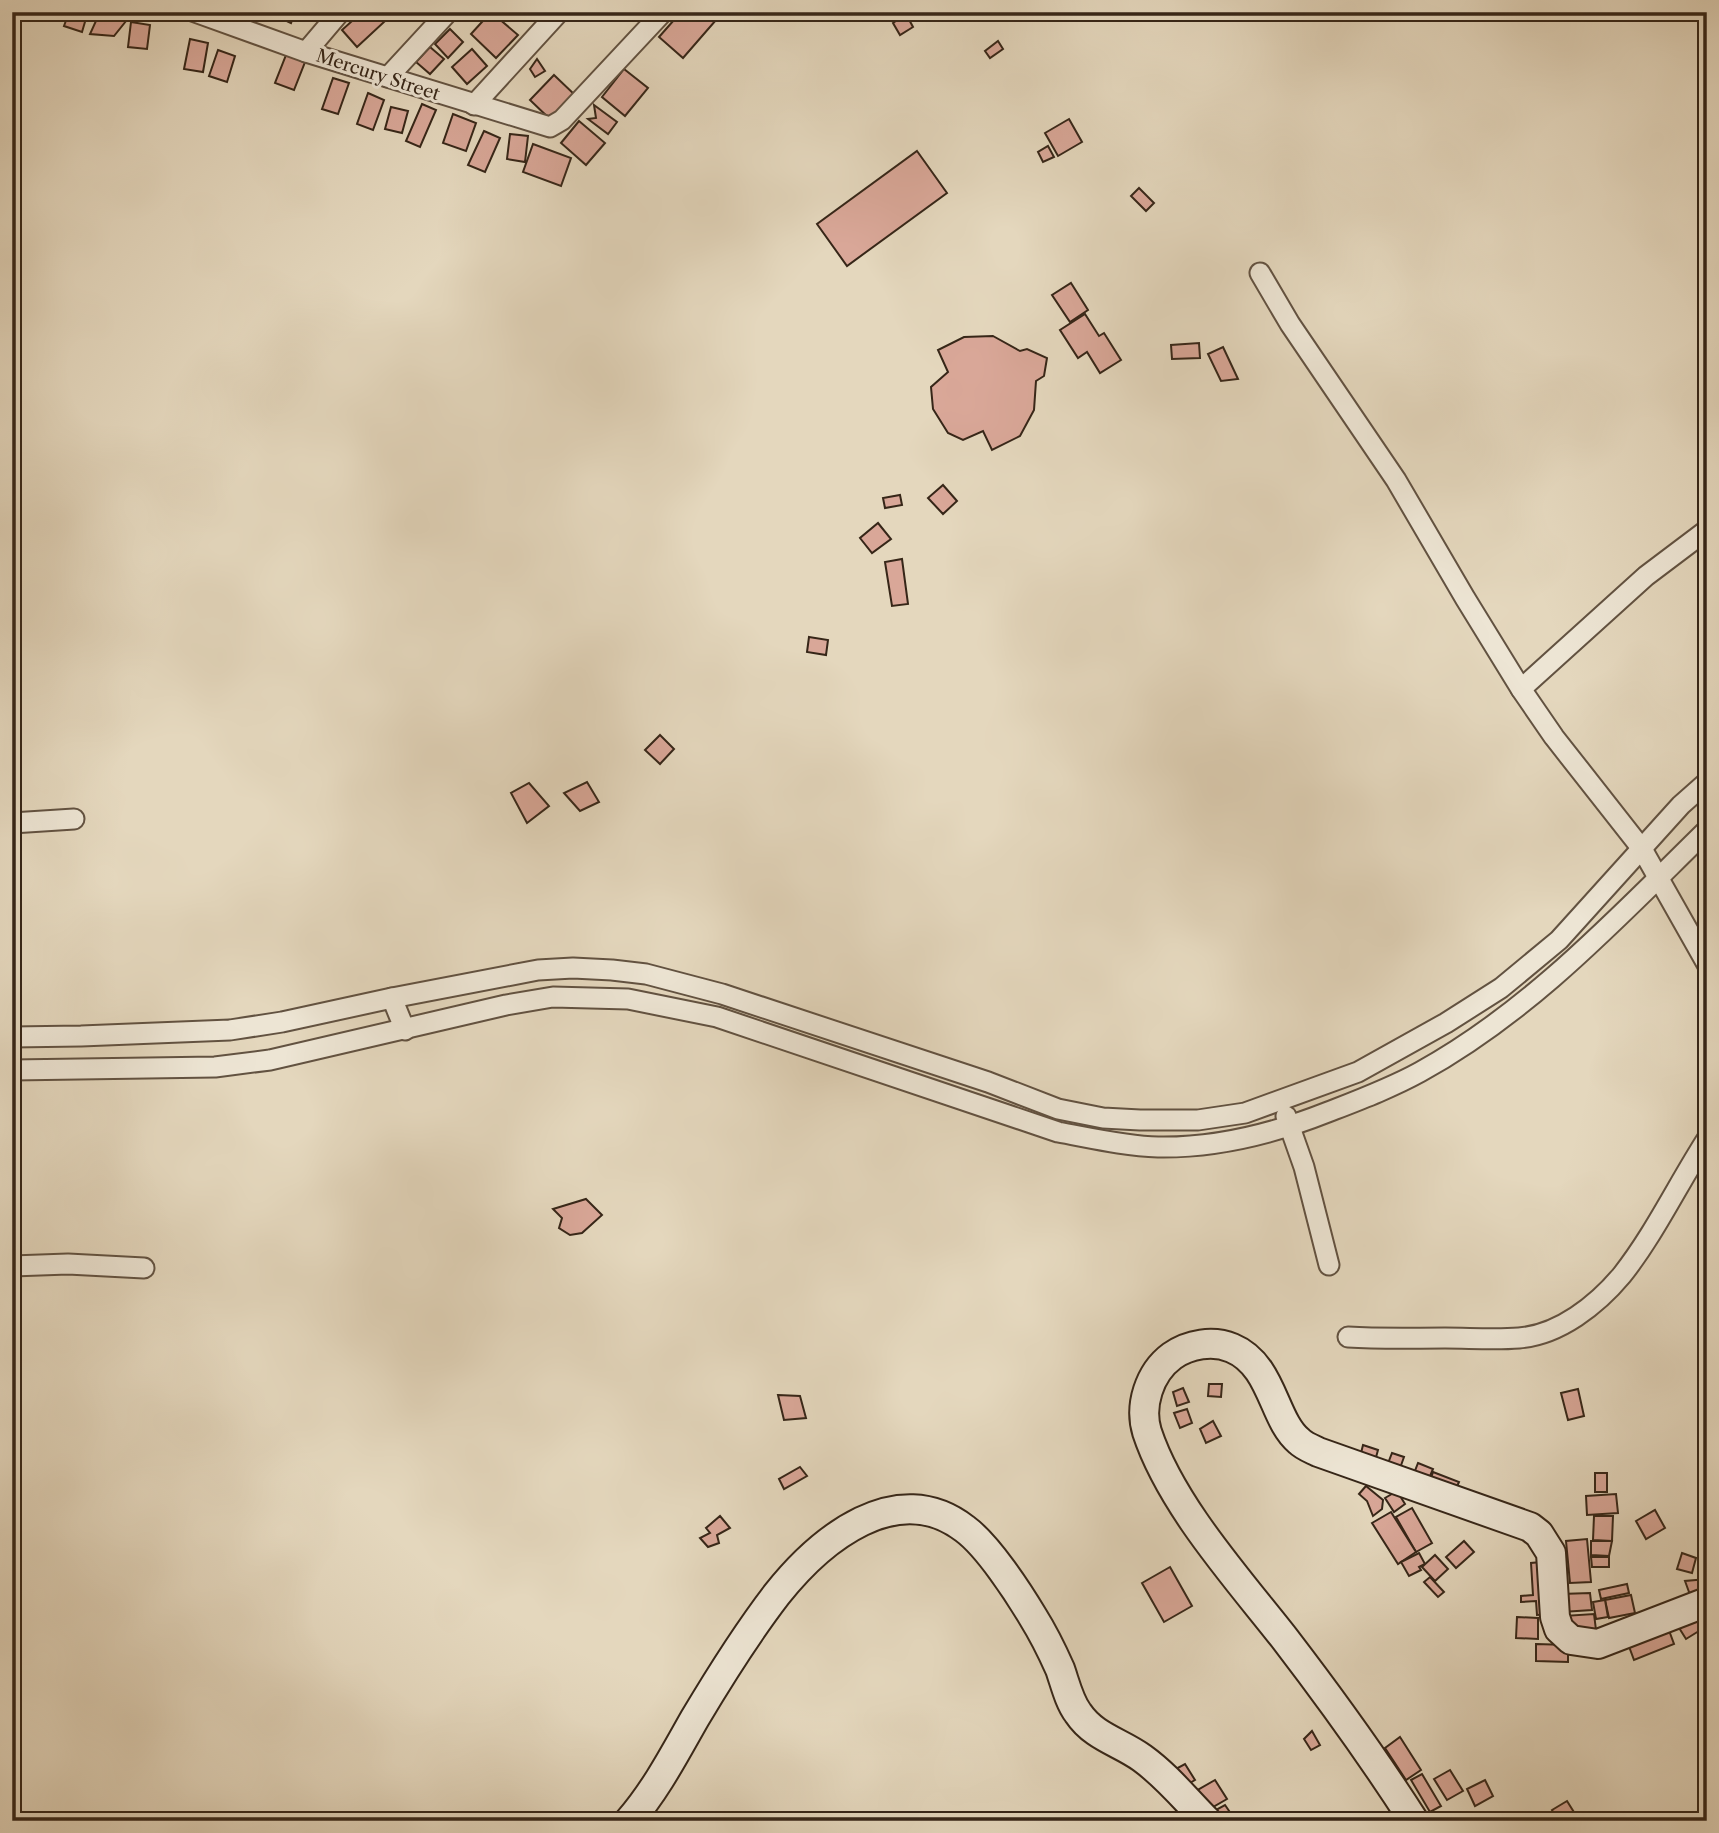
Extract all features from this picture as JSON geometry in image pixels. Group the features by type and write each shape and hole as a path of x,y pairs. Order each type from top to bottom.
{"main road":[{"path":"1414,1821 1369,1750 1217,1554 1177,1494 1147,1430 1144,1406 1153,1380 1161,1366 1172,1356 1209,1343 1235,1349 1248,1358 1263,1377 1298,1441 1318,1452 1530,1527 1539,1534 1551,1553 1555,1617 1559,1629 1571,1640 1598,1643 1707,1602"},
{"path":"629,1821 661,1777 744,1639 791,1577 851,1526 876,1514 899,1509 944,1515 967,1530 1033,1617 1059,1666 1076,1711 1092,1730 1139,1756 1165,1776 1207,1821"}],"street":[{"name":"Mercury Street","path":"195,12 306,52 545,127 562,120 663,12"},
{"path":"306,52 340,12"},
{"path":"388,77 448,12"},
{"path":"474,105 558,12"},
{"path":"1260,273 1290,324 1396,480 1521,689 1554,737 1642,849 1707,964"},
{"path":"1521,689 1646,576 1707,530"},
{"path":"12,1037 230,1030 538,970 612,970 646,974 722,994 988,1082 1058,1109 1103,1118 1198,1120 1245,1113 1358,1072 1502,988 1559,940 1681,805 1707,782"},
{"path":"12,823 74,819"},
{"path":"12,1070 215,1067 270,1060 553,997 628,999 717,1017 1058,1132 1157,1147 1205,1145 1290,1127 1356,1101 1420,1072 1478,1036 1579,955 1707,830"},
{"path":"717,1017 722,994"},
{"path":"392,998 405,1030"},
{"path":"983,1108 988,1082"},
{"path":"1281,1102 1304,1167 1329,1265"},
{"path":"1348,1337 1522,1338 1553,1329 1574,1318 1620,1277 1664,1212 1707,1139"},
{"path":"12,1266 68,1264 144,1268"}],"building":[{"path":"69,12 87,15 82,32 64,26"},
{"path":"100,12 123,12 130,16 114,36 90,34"},
{"path":"268,12 295,12 291,23"},
{"path":"362,12 375,12 384,22 357,47 342,30"},
{"path":"491,12 518,35 496,58 471,34"},
{"path":"681,12 723,12 683,58 659,37"},
{"path":"906,14 913,27 900,35 893,23"},
{"path":"131,22 150,25 147,49 128,47"},
{"path":"450,29 463,42 448,58 435,44"},
{"path":"190,39 208,43 203,72 184,69"},
{"path":"998,41 1003,49 990,58 985,51"},
{"path":"430,47 444,59 430,74 416,62"},
{"path":"472,49 487,66 467,84 452,67"},
{"path":"218,50 235,56 227,82 209,76"},
{"path":"288,50 307,57 294,90 275,83"},
{"path":"537,59 545,71 535,77 530,69"},
{"path":"624,69 648,88 625,116 602,97"},
{"path":"554,75 576,96 552,121 530,100"},
{"path":"333,78 349,83 338,114 322,109"},
{"path":"368,93 384,100 373,130 357,124"},
{"path":"422,104 436,110 420,147 406,141"},
{"path":"594,105 617,122 608,134 588,119 596,118"},
{"path":"391,107 408,111 402,133 385,129"},
{"path":"453,114 476,123 466,151 443,143"},
{"path":"1069,119 1082,142 1058,156 1045,133"},
{"path":"579,121 605,143 586,165 561,143"},
{"path":"484,131 500,138 485,172 468,165"},
{"path":"510,134 528,136 525,162 507,159"},
{"path":"533,144 571,158 561,186 523,172"},
{"path":"1048,146 1054,157 1043,162 1038,152"},
{"path":"917,151 947,193 847,266 817,224"},
{"path":"1139,188 1154,203 1146,211 1131,196"},
{"path":"1071,283 1088,310 1070,322 1052,295"},
{"path":"1085,314 1099,336 1104,333 1121,360 1100,373 1087,352 1078,358 1060,330"},
{"path":"993,336 1020,351 1027,349 1047,358 1044,376 1036,381 1034,410 1020,436 992,450 983,431 963,440 948,433 933,409 931,387 948,372 938,350 964,337"},
{"path":"1199,343 1200,358 1172,359 1171,345"},
{"path":"1223,347 1238,379 1221,381 1208,354"},
{"path":"943,485 957,501 943,514 928,498"},
{"path":"900,495 902,505 885,508 883,498"},
{"path":"878,523 891,539 872,553 860,538"},
{"path":"902,559 908,604 892,606 885,562"},
{"path":"809,637 828,640 826,655 807,652"},
{"path":"660,735 674,749 660,764 645,750"},
{"path":"587,782 599,802 580,811 564,793"},
{"path":"529,783 549,806 527,823 511,793"},
{"path":"586,1199 602,1215 582,1233 570,1235 559,1228 562,1218 553,1209"},
{"path":"1209,1384 1222,1384 1221,1397 1208,1396"},
{"path":"1183,1388 1189,1402 1177,1406 1173,1392"},
{"path":"1578,1389 1584,1416 1568,1420 1561,1393"},
{"path":"778,1395 800,1396 806,1418 784,1420"},
{"path":"1187,1409 1192,1423 1180,1428 1174,1413"},
{"path":"1213,1421 1221,1436 1206,1443 1200,1429"},
{"path":"1363,1445 1378,1450 1375,1461 1360,1457"},
{"path":"1392,1453 1404,1457 1399,1471 1387,1466"},
{"path":"1418,1463 1433,1469 1428,1481 1413,1476"},
{"path":"800,1467 807,1476 784,1489 779,1479"},
{"path":"1433,1472 1459,1482 1455,1491 1430,1481"},
{"path":"1595,1473 1607,1473 1607,1492 1595,1492"},
{"path":"1366,1486 1383,1500 1382,1509 1373,1516 1367,1501 1359,1494"},
{"path":"1397,1491 1405,1504 1394,1512 1385,1498"},
{"path":"1616,1494 1618,1513 1587,1515 1586,1496"},
{"path":"1412,1508 1432,1543 1416,1552 1396,1517"},
{"path":"1655,1510 1665,1528 1646,1539 1636,1521"},
{"path":"1391,1512 1416,1552 1398,1564 1372,1523"},
{"path":"720,1516 730,1528 717,1535 719,1543 708,1547 700,1538 710,1533 706,1528"},
{"path":"1594,1516 1613,1516 1612,1541 1593,1540"},
{"path":"1587,1539 1591,1582 1570,1583 1566,1541"},
{"path":"1464,1541 1474,1552 1456,1568 1446,1557"},
{"path":"1591,1541 1612,1541 1609,1556 1591,1555"},
{"path":"1419,1553 1425,1564 1419,1567 1421,1570 1409,1576 1401,1562"},
{"path":"1682,1553 1696,1558 1692,1573 1677,1569"},
{"path":"1435,1555 1448,1569 1435,1581 1422,1567"},
{"path":"1591,1557 1609,1557 1609,1567 1592,1567"},
{"path":"1541,1562 1553,1614 1537,1615 1536,1601 1521,1602 1521,1596 1533,1595 1531,1563"},
{"path":"1170,1567 1192,1606 1164,1622 1142,1583"},
{"path":"1430,1577 1444,1592 1438,1597 1424,1582"},
{"path":"1707,1579 1707,1598 1693,1603 1685,1581"},
{"path":"1627,1584 1629,1593 1601,1599 1599,1590"},
{"path":"1590,1593 1592,1610 1562,1612 1561,1594"},
{"path":"1631,1595 1635,1613 1609,1618 1605,1600"},
{"path":"1605,1600 1608,1617 1596,1619 1593,1602"},
{"path":"1707,1603 1707,1626 1686,1639 1676,1623"},
{"path":"1594,1614 1596,1630 1580,1631 1563,1616"},
{"path":"1517,1617 1538,1618 1538,1639 1516,1638"},
{"path":"1667,1625 1674,1644 1634,1660 1627,1641"},
{"path":"1536,1644 1568,1645 1568,1662 1536,1661"},
{"path":"1312,1731 1320,1745 1311,1750 1304,1739"},
{"path":"1400,1737 1421,1770 1406,1780 1385,1748"},
{"path":"1185,1764 1195,1780 1181,1788 1172,1771"},
{"path":"1450,1770 1463,1791 1447,1800 1434,1779"},
{"path":"1422,1774 1441,1806 1430,1812 1411,1780"},
{"path":"1215,1780 1227,1799 1206,1811 1196,1791"},
{"path":"1485,1780 1493,1796 1475,1806 1467,1789"},
{"path":"1567,1801 1577,1817 1571,1821 1558,1821 1552,1810"},
{"path":"1225,1805 1236,1821 1218,1821 1212,1812"}]}
